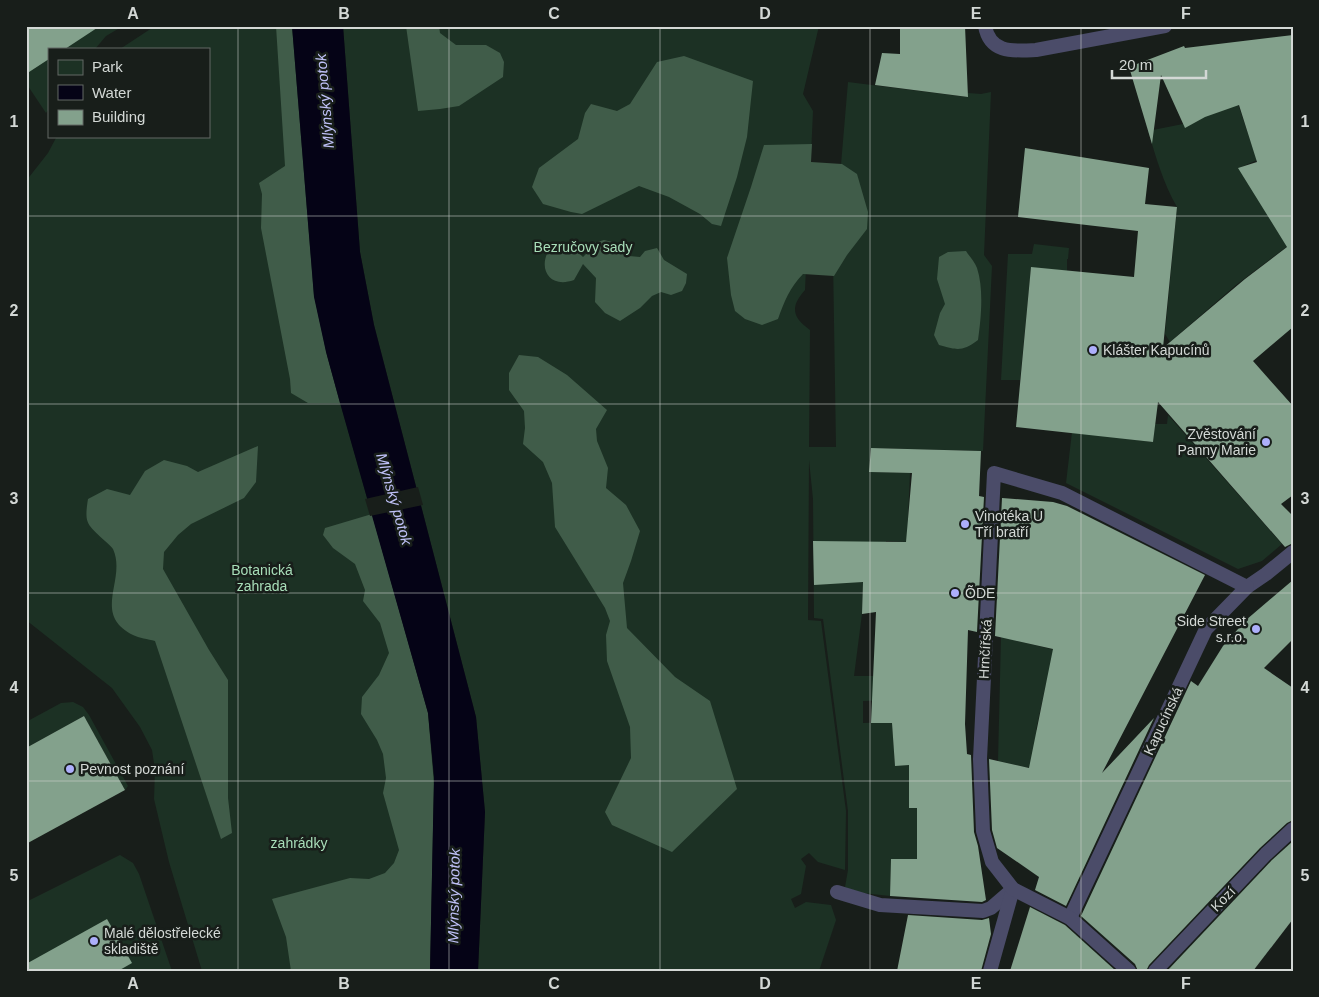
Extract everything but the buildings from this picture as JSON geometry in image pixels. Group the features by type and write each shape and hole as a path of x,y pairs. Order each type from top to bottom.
{"street":[{"path":"985,26 986,33 999,48 1014,50 1036,50 1165,26"},
{"name":"Hrnčířská","path":"1013,889 992,862 983,831 980,759 994,473 1062,493 1247,587"},
{"name":"Kapucínská","path":"1070,918 1206,628 1247,587 1293,552"},
{"name":"Kozí","path":"1155,971 1266,854 1293,829"},
{"path":"837,892 880,905 983,911 991,908 1013,889"},
{"path":"1013,889 1070,918 1128,971"},
{"path":"990,971 1013,889"}],"green space":[{"path":"26,26 123,26 106,36 96,48 48,48 48,110 46,113 26,83"},
{"path":"155,26 292,26 326,352 428,713 434,777 430,971 202,971 169,862 154,799 155,770 152,750 140,727 112,688 26,620 26,181 48,153 56,138 210,138 210,48 122,48"},
{"path":"276,26 292,26 314,295 340,403 308,403 291,393 290,379 261,228 262,194 259,183 285,166"},
{"name":"Bezručovy sady","path":"343,26 819,26 803,94 813,111 805,290 795,307 795,312 800,321 810,330 809,447 836,447 833,259 848,82 967,97 968,93 981,94 991,92 984,255 992,266 983,451 871,448 869,472 910,473 907,542 886,541 888,580 863,582 862,614 854,676 898,676 897,700 863,701 863,723 892,722 895,765 909,765 909,808 917,808 917,859 891,859 890,896 853,892 845,887 848,870 848,811 823,619 814,618 813,499 809,460 808,620 821,621 846,811 845,870 818,862 809,853 801,859 806,866 801,894 791,899 795,908 806,902 831,905 836,920 819,971 478,971 485,812 476,717 374,325 360,252"},
{"path":"406,26 439,26 440,33 456,45 486,45 500,53 504,62 503,77 459,106 418,111"},
{"path":"684,56 753,81 747,137 737,177 721,226 712,224 700,214 669,197 639,186 582,214 543,204 532,187 539,168 578,139 585,113 591,104 617,111 630,104 657,62"},
{"path":"1238,104 1257,160 1239,168 1293,242 1236,285 1170,342 1165,334 1177,207 1164,179 1148,131 1183,124"},
{"path":"812,144 811,162 842,164 857,174 868,212 867,229 834,276 803,274 794,284 778,319 762,325 745,319 735,311 731,295 727,258 764,145"},
{"path":"604,240 620,244 629,256 640,257 645,251 657,248 664,260 687,274 686,283 682,291 671,295 661,292 652,296 640,308 620,321 605,313 595,302 596,278 583,264 574,280 558,282 548,275 545,263 546,255 550,248 568,248 575,250 583,257 594,243"},
{"path":"1034,244 1069,248 1067,271 1031,268 1020,380 1001,380 1008,254 1032,254"},
{"path":"966,251 976,266 981,285 979,332 978,340 968,347 955,349 939,345 934,335 940,313 945,304 937,279 939,257 948,252"},
{"path":"519,355 538,357 567,375 607,410 596,429 597,441 608,468 606,488 626,505 640,531 623,583 627,628 675,677 710,701 737,789 672,852 612,825 605,812 631,758 630,727 607,661 606,635 610,621 605,608 555,527 552,483 543,462 523,444 525,428 524,411 509,390 509,373"},
{"path":"1168,415 1282,544 1262,561 1238,569 1066,483 1072,432 1153,442 1155,424 1167,424"},
{"path":"258,446 256,482 244,498 191,524 178,535 164,552 163,569 228,680 228,798 232,833 221,839 155,641 133,635 121,627 114,617 112,596 116,561 113,549 94,531 88,523 86,514 88,499 107,489 130,495 145,471 164,460 187,466 198,472"},
{"path":"372,514 428,713 434,784 430,971 291,971 286,937 272,899 350,878 369,879 385,873 394,863 399,850 383,793 386,778 383,754 361,714 362,697 379,675 389,653 380,623 363,601 365,590 355,564 333,548 323,535 325,528"},
{"path":"1001,637 1059,651 1046,684 1036,730 1058,734 1034,769 998,761"},
{"path":"73,702 83,707 89,715 128,786 125,790 84,716 26,748 26,722 61,703"},
{"path":"120,855 133,863 139,874 172,971 26,971 26,902"}],"water":[{"name":"Mlýnský potok","path":"292,26 343,26 360,252 374,325 476,717 485,812 478,971 430,971 434,777 428,713 326,352 314,297"}],"pier":[{"path":"418,487 423,505 370,516 365,499"}],"place":[{"name":"Klášter Kapucínů","path":"1093,350"},
{"name":"Zvěstování Panny Marie","path":"1266,442"},
{"name":"Vinotéka U Tří bratří","path":"965,524"},
{"name":"ÕDE","path":"955,593"},
{"name":"Side Street s.r.o.","path":"1256,629"},
{"name":"Pevnost poznání","path":"70,769"},
{"name":"Malé dělostřelecké skladiště","path":"94,941"}],"park label":[{"name":"Botanická zahrada","path":"262,578"},
{"name":"zahrádky","path":"299,843"}]}
